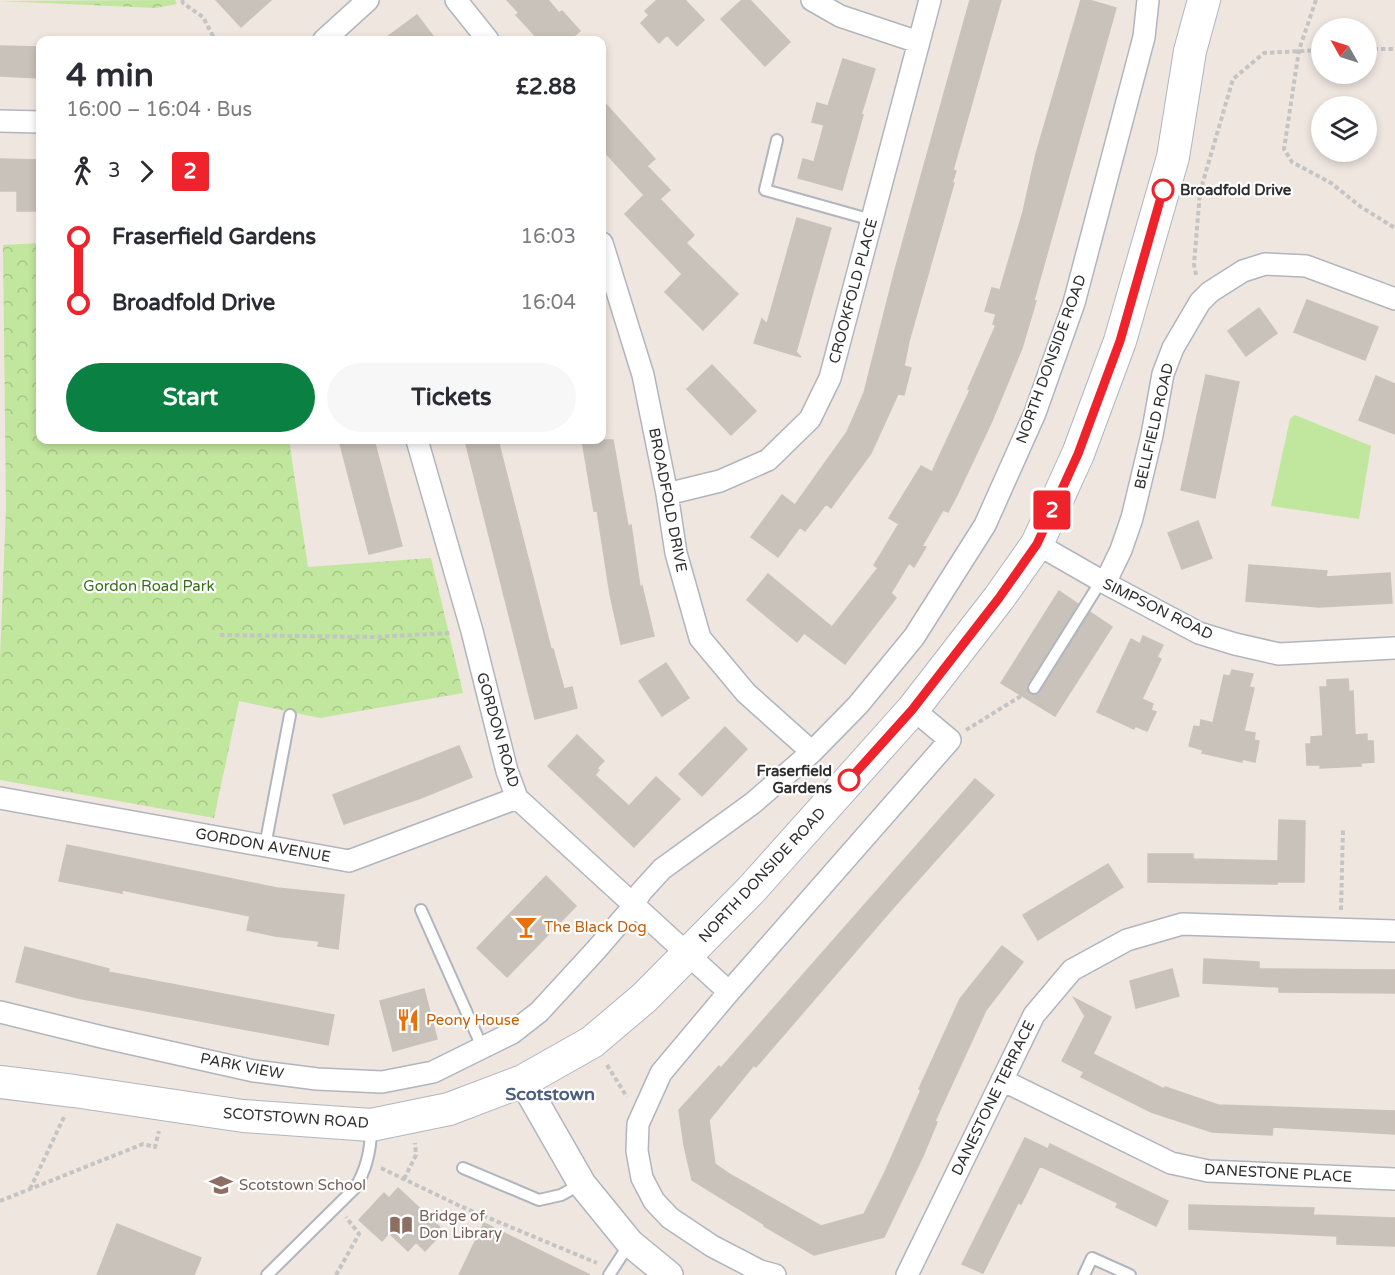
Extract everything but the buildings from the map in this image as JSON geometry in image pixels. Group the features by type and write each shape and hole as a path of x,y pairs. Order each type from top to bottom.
{"main road":[{"name":"NORTH DONSIDE ROAD","path":"523,1081 592,1042 644,998 751,890 912,710 999,598 1037,544 1078,454 1120,341 1173,157 1190,51 1204,0"},
{"name":"SCOTSTOWN ROAD","path":"0,1082 243,1116 371,1125 449,1109 523,1081"}],"street":[{"path":"328,36 368,0"},
{"path":"456,0 485,36"},
{"path":"812,0 840,16 918,42"},
{"name":"CROOKFOLD PLACE","path":"667,494 720,482 768,460 810,419 830,378 930,0"},
{"name":"NORTH DONSIDE ROAD","path":"483,1049 512,1033 539,1012 596,950 662,869 753,803 812,752 858,705 914,637 985,525 1030,423 1074,303 1142,43 1148,0"},
{"path":"0,121 36,122"},
{"name":"BROADFOLD DRIVE","path":"606,256 644,375 676,553 700,638 746,693 812,752"},
{"name":"BELLFIELD ROAD","path":"1103,582 1121,550 1132,518 1152,435 1163,374 1173,348 1200,302 1243,271 1265,264 1306,266 1395,299"},
{"name":"GORDON ROAD","path":"418,444 472,631 507,771 518,798 688,954"},
{"name":"SIMPSON ROAD","path":"1037,544 1199,633 1235,644 1279,654 1395,648"},
{"path":"775,1275 760,1271 712,1246 670,1218 654,1201 642,1178 637,1151 638,1124 661,1073 950,740 912,710"},
{"name":"GORDON AVENUE","path":"0,798 349,861 518,798"},
{"name":"DANESTONE TERRACE","path":"907,1275 1034,1015 1072,970 1127,940 1182,924 1395,931"},
{"path":"688,954 729,992"},
{"name":"PARK VIEW","path":"0,1012 254,1071 317,1079 382,1082 433,1072 483,1049"},
{"name":"DANESTONE PLACE","path":"1002,1080 1171,1162 1208,1172 1395,1179"},
{"path":"523,1081 582,1184 630,1242 669,1275"}],"lane":[{"path":"777,140 765,190 872,220"},
{"path":"1034,688 1103,582"},
{"path":"265,846 290,716"},
{"path":"421,910 483,1049"},
{"path":"267,1275 356,1188 363,1175 371,1146 371,1125"},
{"path":"463,1168 539,1200 561,1195 582,1184"},
{"path":"610,1273 630,1242"},
{"path":"1084,1275 1092,1258 1130,1275"}],"path":[{"path":"182,0 203,17 213,36"},
{"path":"1316,0 1299,50 1284,149 1292,162 1331,183 1361,207 1395,228"},
{"path":"1377,49 1395,49"},
{"path":"1200,302 1194,264 1200,192 1229,87 1233,80 1264,53 1311,50"},
{"path":"220,634 372,637 472,631"},
{"path":"950,740 1034,688"},
{"path":"1340,928 1343,830"},
{"path":"29,1189 64,1117"},
{"path":"0,1201 143,1144 155,1148"},
{"path":"367,1161 460,1206 610,1273"},
{"path":"336,1275 359,1234 338,1206"}],"green space":[{"path":"175,0 177,4 155,8 0,1"},
{"name":"Gordon Road Park","path":"36,243 36,444 290,444 308,567 431,558 463,693 320,718 239,701 214,818 0,780 0,658 6,508 3,245"},
{"path":"1295,415 1371,446 1359,519 1271,506 1290,419"}],"bus line":[{"name":"2","path":"849,780 912,710 999,598 1037,544 1078,454 1120,341 1163,190"}],"place":[{"name":"Broadfold Drive","path":"1163,190"},
{"name":"Fraserfield Gardens","path":"849,780"},
{"name":"The Black Dog","path":"526,927"},
{"name":"Peony House","path":"408,1020"},
{"name":"Scotstown School","path":"221,1185"},
{"name":"Bridge of Don Library","path":"401,1225"}],"district":[{"name":"Scotstown","path":"550,1094"}]}
